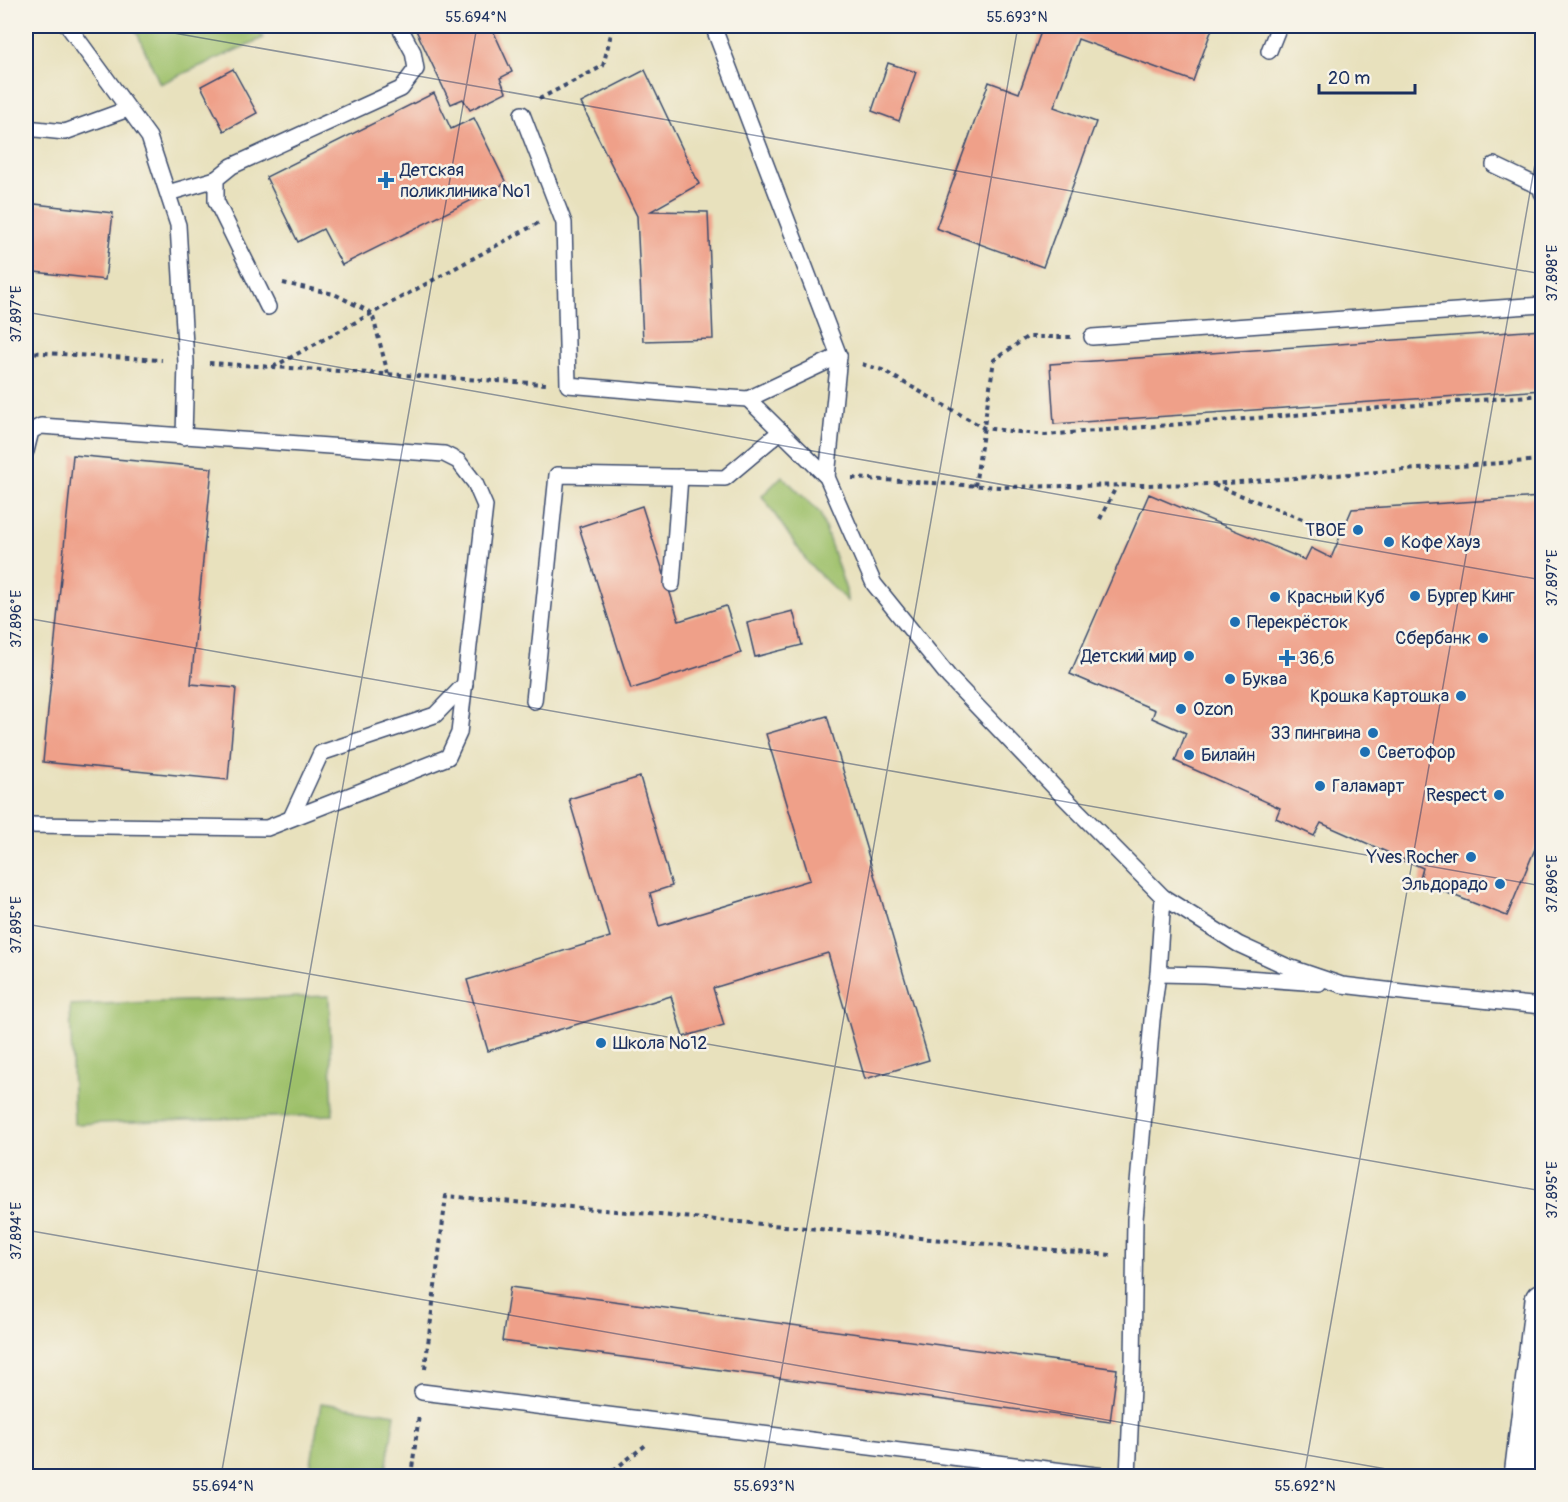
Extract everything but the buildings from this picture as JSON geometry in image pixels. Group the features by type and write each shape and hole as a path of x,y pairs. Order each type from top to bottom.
{"street":[{"path":"1526,1466 1542,1300"}],"lane":[{"path":"68,26 149,137 178,225 186,362 184,437"},
{"path":"168,193 216,179 232,166 401,89 416,69 413,52 399,26"},
{"path":"713,26 839,356 827,477"},
{"path":"1269,51 1279,26"},
{"path":"26,128 65,132 128,109"},
{"path":"522,114 564,224 568,385 748,399 839,356"},
{"path":"1494,165 1542,188 1542,193"},
{"path":"216,179 216,201 268,307"},
{"path":"1092,337 1542,305"},
{"path":"748,399 827,477 874,584 949,677 1163,897 1238,944 1286,966 1342,985"},
{"path":"26,451 31,431 41,426 444,454 458,461 476,483 485,506 459,733 448,757 267,828 26,825"},
{"path":"534,701 557,475 725,478 781,431"},
{"path":"672,584 680,477"},
{"path":"291,818 321,753 435,715 465,684"},
{"path":"1128,1476 1133,1364 1134,1219 1158,974 1163,897"},
{"path":"1158,974 1342,985 1542,1006"},
{"path":"422,1392 1104,1476"}],"path":[{"path":"522,114 525,106 603,66 613,26"},
{"path":"272,367 560,211"},
{"path":"253,277 334,294 372,313 388,374"},
{"path":"975,486 994,360 1027,337 1092,337"},
{"path":"26,352 568,385"},
{"path":"839,356 882,370 984,428 1045,435 1542,394"},
{"path":"827,477 998,487 1212,484 1542,460"},
{"path":"1100,519 1118,484"},
{"path":"1212,484 1331,530"},
{"path":"411,1476 446,1196 1134,1258"},
{"path":"606,1476 673,1423"}],"green space":[{"path":"134,26 258,26 263,38 160,84"},
{"path":"782,476 820,513 846,590 847,601 809,564 762,496"},
{"path":"329,996 333,1115 74,1124 70,1005"},
{"path":"321,1403 395,1414 385,1476 309,1476"}],"place":[{"name":"Детская поликлиника №1","path":"386,180"},
{"name":"ТВОЕ","path":"1358,530"},
{"name":"Кофе Хауз","path":"1389,542"},
{"name":"Бургер Кинг","path":"1415,596"},
{"name":"Красный Куб","path":"1275,597"},
{"name":"Перекрёсток","path":"1235,622"},
{"name":"Сбербанк","path":"1483,638"},
{"name":"Детский мир","path":"1189,656"},
{"name":"36,6","path":"1287,658"},
{"name":"Буква","path":"1230,679"},
{"name":"Крошка Картошка","path":"1461,696"},
{"name":"Ozon","path":"1181,709"},
{"name":"33 пингвина","path":"1373,733"},
{"name":"Светофор","path":"1365,752"},
{"name":"Билайн","path":"1189,755"},
{"name":"Галамарт","path":"1320,786"},
{"name":"Respect","path":"1499,795"},
{"name":"Yves Rocher","path":"1471,857"},
{"name":"Эльдорадо","path":"1500,884"},
{"name":"Школа №12","path":"601,1043"}]}
